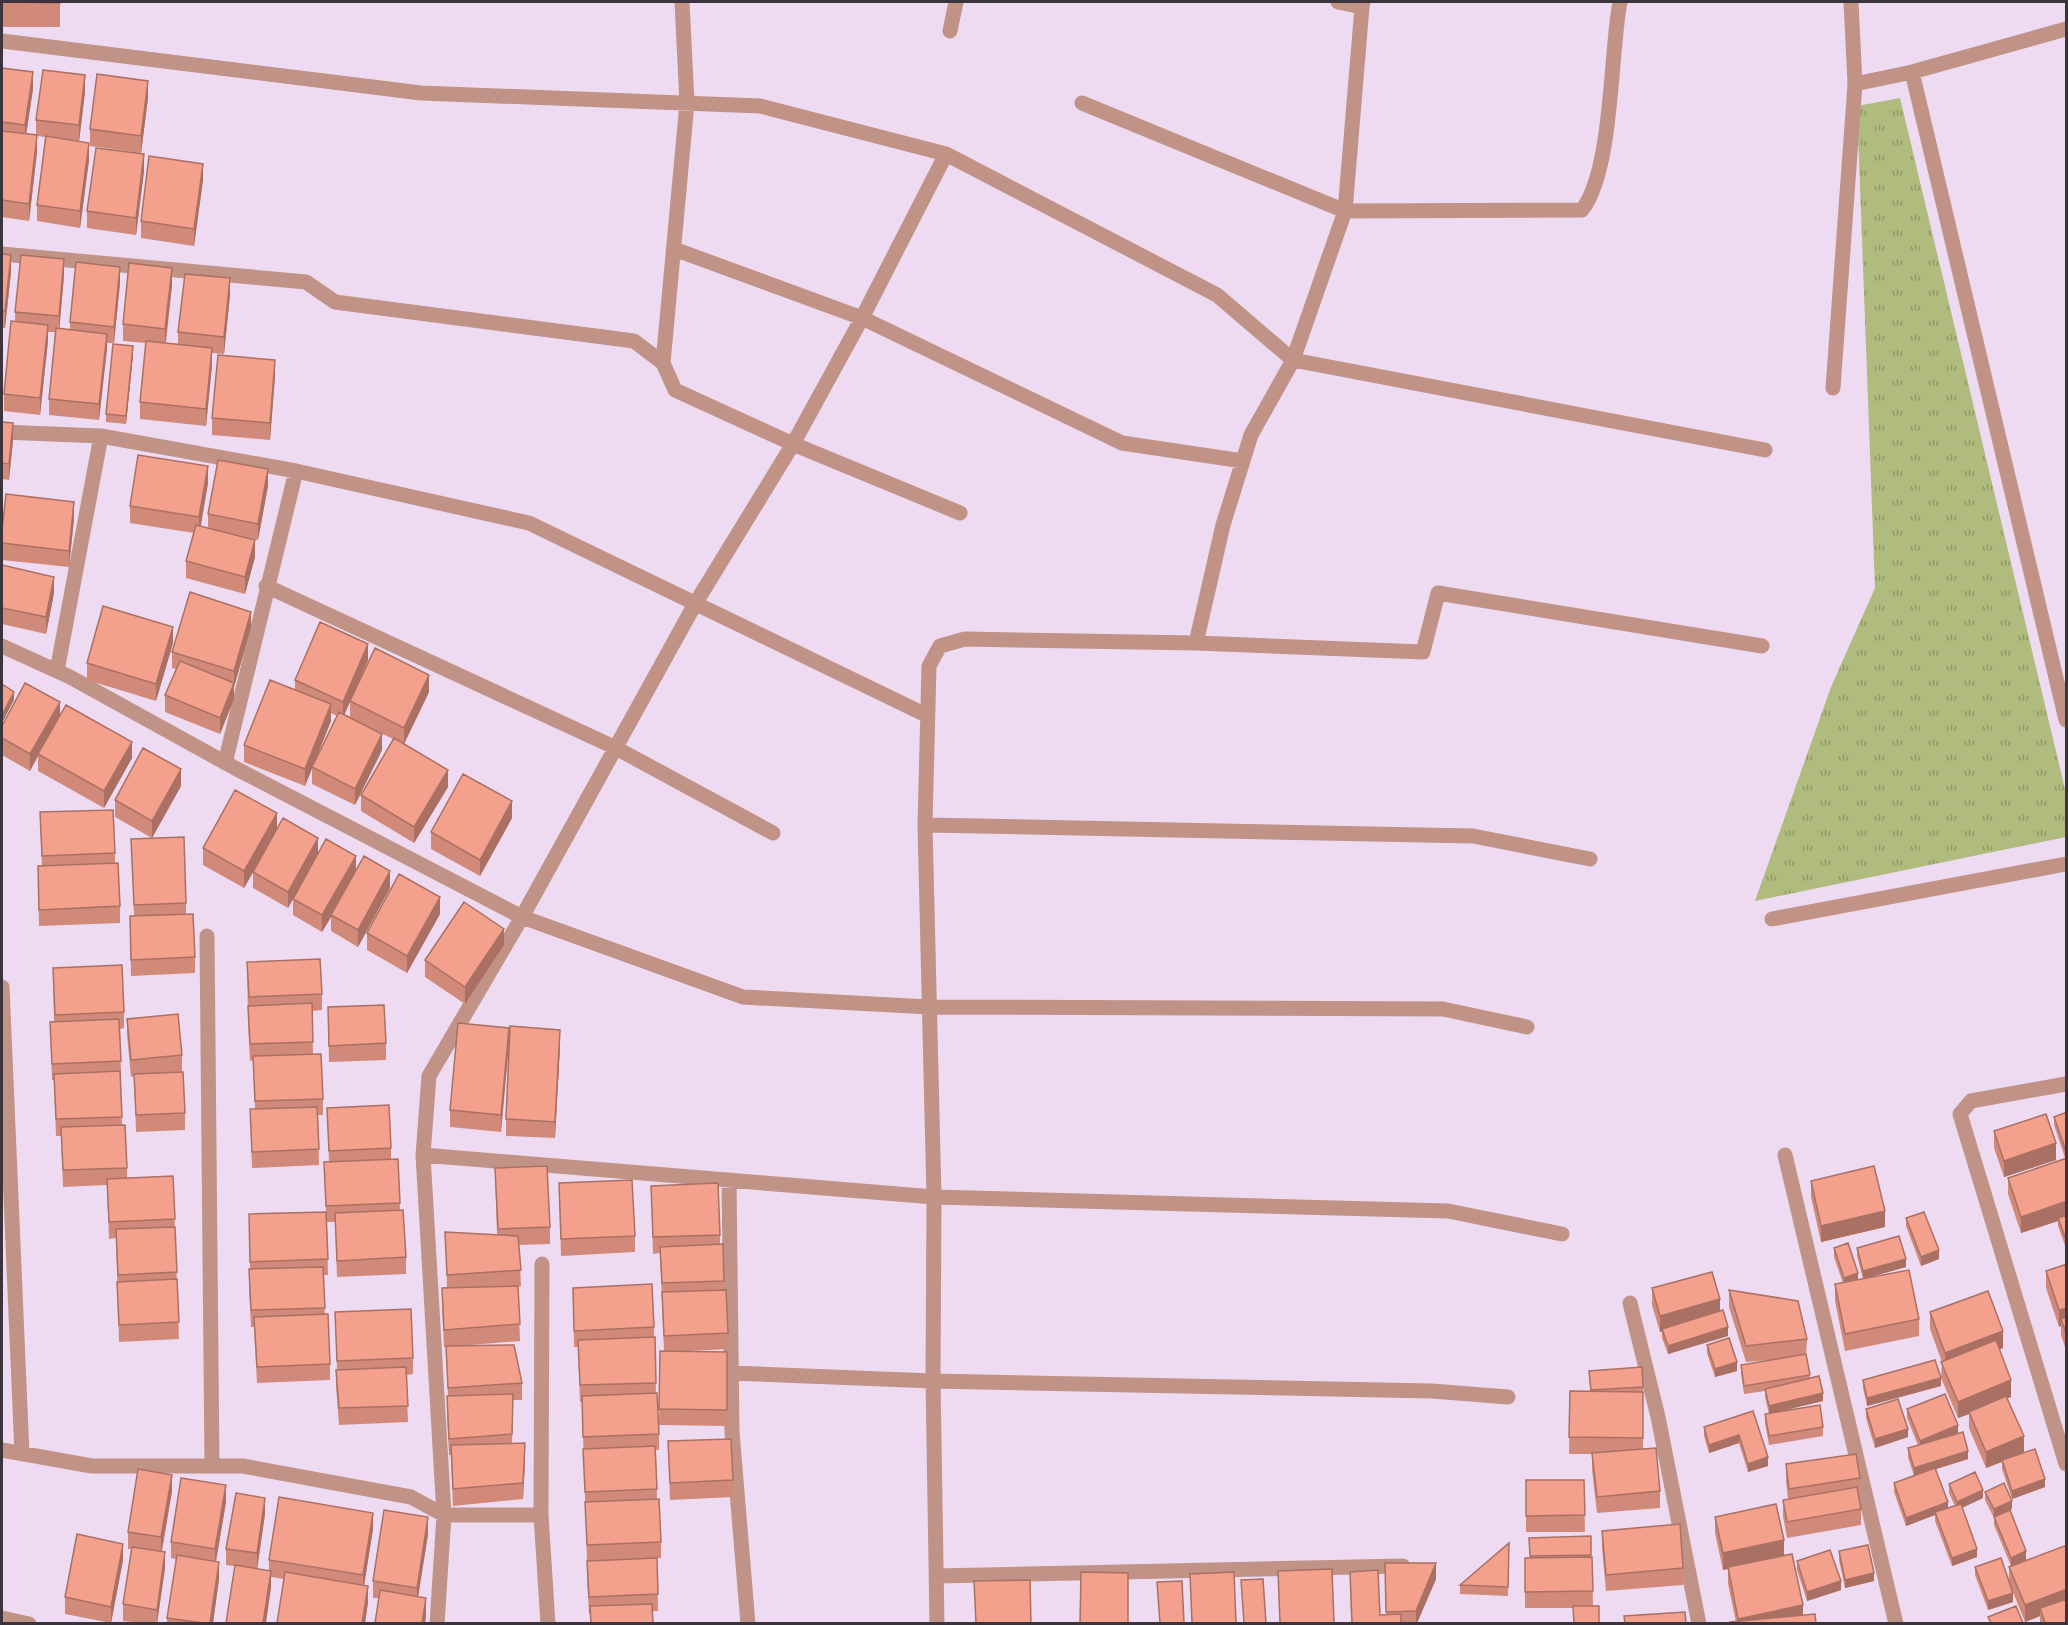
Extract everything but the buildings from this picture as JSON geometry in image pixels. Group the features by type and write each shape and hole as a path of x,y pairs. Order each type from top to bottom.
{"street":[{"path":"663,363 687,104 682,2"},
{"path":"950,31 956,2"},
{"path":"1196,643 1223,525 1251,435 1293,360 1346,211 1362,4 1338,2"},
{"path":"1082,103 1346,211 1582,210 1591,198 1603,144 1620,2"},
{"path":"1833,388 1855,84 1851,2"},
{"path":"1855,84 1912,72 2067,29"},
{"path":"2,41 422,93 760,106 946,154 1217,295 1293,360 1765,450"},
{"path":"1912,72 2067,720"},
{"path":"437,1623 444,1515 423,1155 429,1076 522,917 695,604 793,444 862,318 946,154"},
{"path":"674,249 862,318 1122,443 1244,461"},
{"path":"2,254 306,282 335,302 634,341 663,363 675,390 793,444 960,513"},
{"path":"2,432 100,436 296,471 529,523 926,715"},
{"path":"57,671 100,436"},
{"path":"225,763 266,586 296,471"},
{"path":"266,586 614,747 773,833"},
{"path":"937,1623 933,1381 934,1197 929,1007 926,715 928,666 940,646 965,639 1196,643 1423,652 1438,592 1762,646"},
{"path":"2,646 57,671 225,763 522,917 743,997 929,1007 1443,1009 1527,1027"},
{"path":"926,825 1473,836 1590,859"},
{"path":"1772,919 2067,864"},
{"path":"207,936 212,1466"},
{"path":"2,987 22,1454"},
{"path":"2067,1084 1971,1101 1960,1114 2067,1464"},
{"path":"423,1155 934,1197 1448,1211 1562,1234"},
{"path":"1785,1155 1896,1623"},
{"path":"729,1180 732,1432 748,1623"},
{"path":"542,1264 541,1515 548,1623"},
{"path":"1630,1303 1666,1455 1699,1623"},
{"path":"732,1373 933,1381 1432,1391 1508,1398"},
{"path":"2,1450 92,1466 243,1466 411,1497 444,1515 541,1515"},
{"path":"936,1576 1415,1566"},
{"path":"2,1618 29,1623"}],"green space":[{"path":"1900,98 2066,793 2066,837 1755,901 1831,687 1875,588 1857,106"}]}
